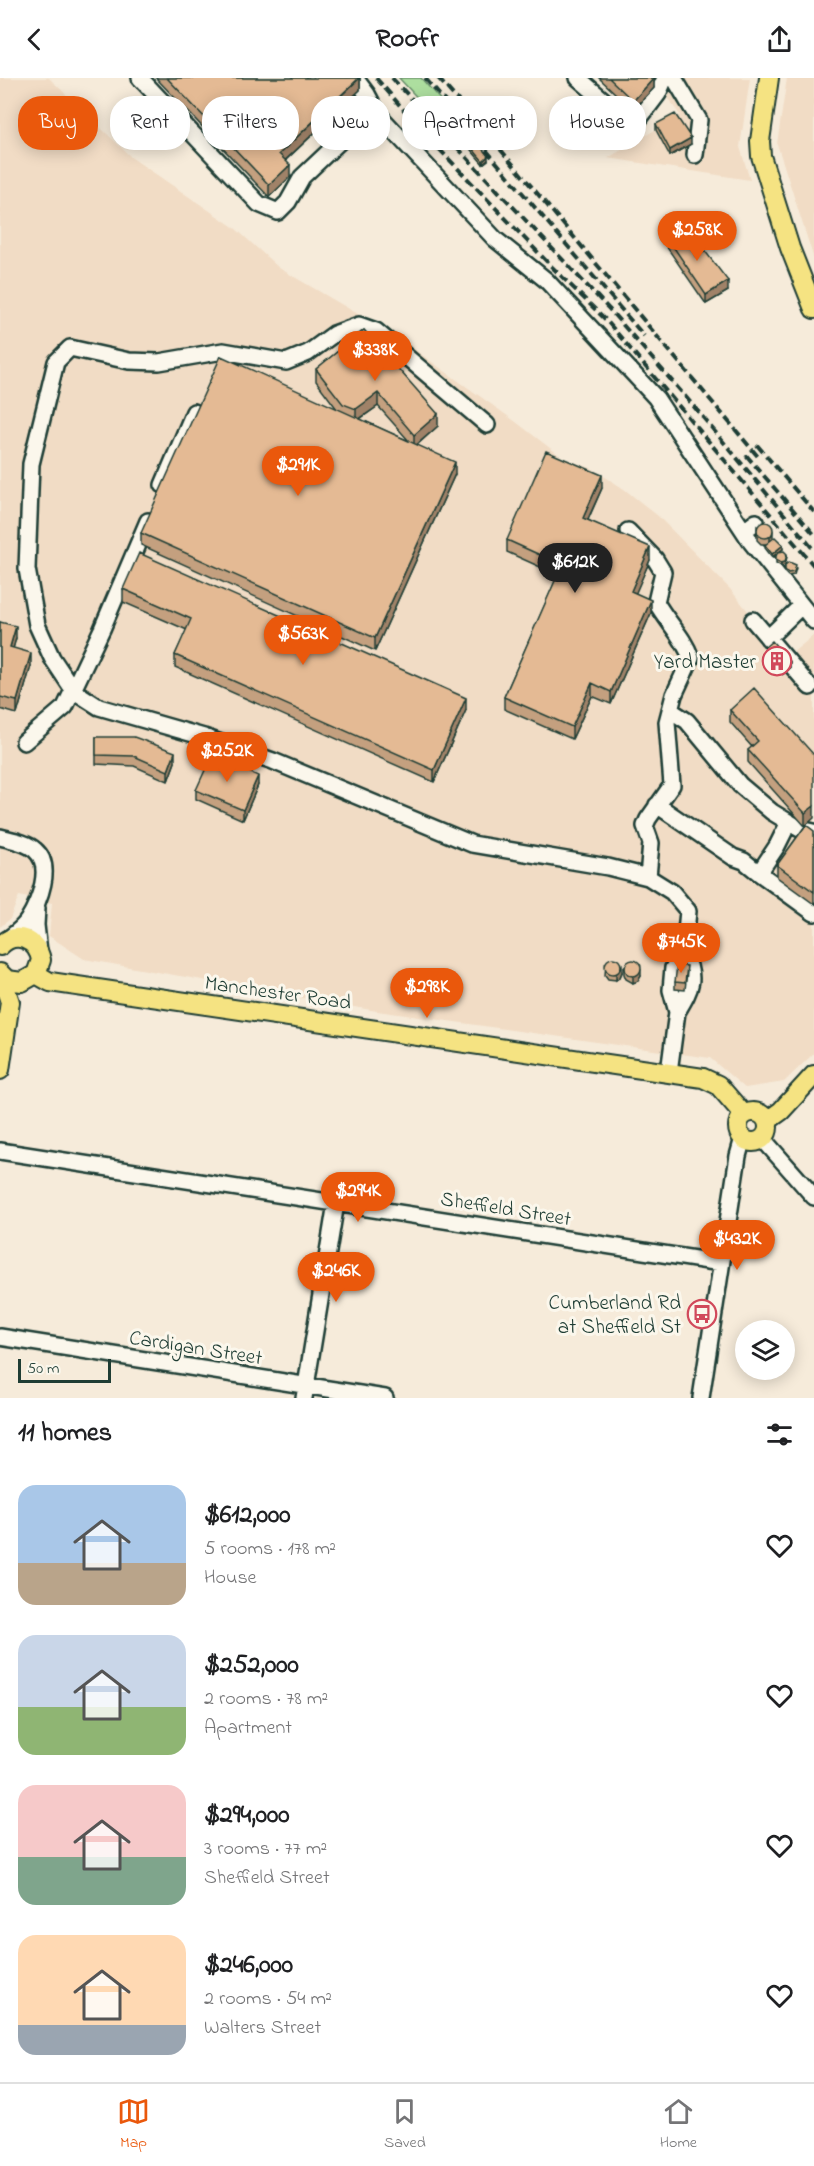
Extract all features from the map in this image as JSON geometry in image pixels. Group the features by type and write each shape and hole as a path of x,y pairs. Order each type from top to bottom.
{"main road":[{"path":"769,78 760,141 761,156 790,248 814,309"},
{"name":"Manchester Road","path":"4,943 22,938 29,940 36,966 75,985 669,1072 712,1081 723,1090 744,1115"},
{"path":"0,974 14,982 36,966"},
{"path":"0,1071 10,1002 36,966"},
{"path":"0,974 10,1002"},
{"path":"765,1130 764,1117 755,1112 744,1115 738,1129 743,1138 753,1142 765,1130 814,1075"}],"street":[{"path":"140,78 259,204 278,212 288,202 302,177 331,150"},
{"path":"355,78 367,96"},
{"path":"578,78 630,123 636,123 658,94 665,78"},
{"path":"674,78 699,120 695,155"},
{"path":"390,127 495,239 546,280 656,398 750,527 801,606 814,621"},
{"path":"486,425 376,331 359,324 334,334 308,353 286,362 223,351 159,362 129,361 70,348 56,362 31,464 27,569 37,625 52,658 74,691 99,707 204,737 273,761 472,844 608,867 648,877 672,892 688,911 684,952 692,971 688,994 677,1012 669,1072"},
{"path":"24,742 65,707 74,691 194,412"},
{"path":"628,531 655,559 663,572 656,602 672,627 686,642 691,658 674,695 667,722 672,785 645,826 651,843 648,877"},
{"path":"768,638 801,606"},
{"path":"753,620 810,687"},
{"path":"670,710 687,721 740,785 772,812 800,829 814,832"},
{"path":"657,805 733,857 744,861 814,913"},
{"path":"759,873 777,846 789,822"},
{"path":"0,837 35,849 42,858 45,869 38,899 36,966"},
{"path":"4,943 21,930 38,899"},
{"path":"765,1130 814,1197"},
{"path":"701,1398 738,1156 743,1138"},
{"name":"Sheffield Street","path":"0,1151 722,1263"},
{"path":"305,1392 336,1203"},
{"name":"Cardigan Street","path":"0,1337 305,1392 385,1398"}],"shaded area":[{"path":"0,78 49,78 68,96 18,96 18,150 98,150 98,125 110,137 110,150 124,150 235,228 279,268 394,335 563,458 593,469 624,489 658,516 730,589 786,658 814,635 814,1053 784,1082 745,1088 710,1058 377,1011 84,959 49,936 52,903 19,896 10,919 0,927"},
{"path":"653,78 750,78 740,147 750,180 608,158 621,150 646,150 646,135 680,115"},
{"path":"787,78 814,78 814,259 777,144"}],"green space":[{"path":"399,78 421,78 437,96 416,96"}],"building":[{"path":"167,78 359,78 340,96 311,96 311,124 299,135 299,96 202,96 202,115 190,102 190,96 184,96"},
{"path":"609,78 654,78 638,96 628,96"},
{"path":"675,114 691,138 670,150 656,124"},
{"path":"236,150 283,150 279,154 290,165 269,185"},
{"path":"474,150 483,150 488,156 483,161"},
{"path":"677,225 697,257 705,251 728,281 706,295 664,233"},
{"path":"364,330 438,414 414,435 378,393 356,409 343,404 316,369"},
{"path":"221,356 455,462 375,638 141,533"},
{"path":"546,451 602,475 583,518 650,547 631,591 651,600 611,692 592,683 572,727 504,697 562,565 507,540"},
{"path":"765,522 771,524 773,530 771,536 765,538 759,536 757,530 759,524"},
{"path":"775,537 783,545 772,554 765,545"},
{"path":"784,551 787,554 785,562 781,563 776,560 776,556 778,552"},
{"path":"139,553 466,698 434,770 175,655 191,619 123,589"},
{"path":"789,562 796,565 794,572 788,573 785,570 785,565"},
{"path":"0,622 16,626 10,647 31,653 17,701 0,697"},
{"path":"772,641 790,662 783,668 765,647"},
{"path":"754,688 814,755 814,806 805,813 748,750 758,741 730,710"},
{"path":"96,737 134,737 175,752 168,771 134,756 96,755"},
{"path":"212,755 258,776 243,810 196,790"},
{"path":"806,825 814,831 814,892 777,865"},
{"path":"613,958 619,960 621,966 619,972 613,974 607,972 605,966 607,960"},
{"path":"633,960 639,962 641,968 639,974 633,976 627,974 625,968 627,962"},
{"path":"677,965 687,966 685,983 675,982"}],"railway":[{"path":"376,78 425,134 606,320 814,566"},
{"path":"392,78 609,309 814,550"},
{"path":"425,78 644,336"},
{"path":"438,78 760,459"},
{"path":"757,445 814,512"},
{"path":"746,455 814,534"}],"place":[{"name":"Yard Master","path":"777,661"},
{"name":"Cumberland Rd at Sheffield St","path":"702,1314"}]}
